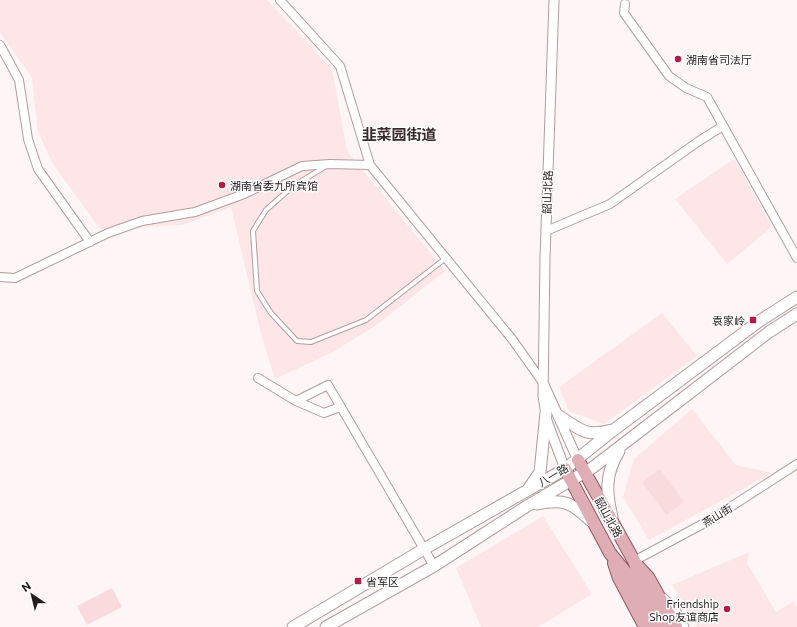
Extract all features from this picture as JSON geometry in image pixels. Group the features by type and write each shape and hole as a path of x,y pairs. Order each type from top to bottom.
{"main road":[{"name":"八一路","path":"292,627 424,549 565,469 761,320 797,297"},
{"name":"八一路","path":"326,627 434,566 527,506 603,460 769,332 797,314"},
{"path":"527,491 540,472 546,413"},
{"path":"559,416 588,433 597,434 616,429"},
{"path":"614,528 608,499 607,484 611,466 619,451 626,443"},
{"name":"韶山北路","path":"578,460 634,562 640,580 666,627"},
{"name":"韶山北路","path":"565,469 610,553 627,574 656,627"},
{"path":"527,506 553,501 568,503 579,510 593,523"},
{"path":"610,553 619,578 645,627"},
{"path":"634,562 648,577 676,627"}],"street":[{"path":"280,0 340,66 370,165 512,339 544,384"},
{"name":"韶山北路","path":"554,0 546,231 543,396 548,421 565,469"},
{"path":"625,4 624,13 669,76 686,88 707,97 797,258"},
{"path":"0,45 19,80 28,139 38,169 90,242"},
{"path":"546,231 610,204 699,141 723,126"},
{"path":"0,277 15,278 108,233 142,221 195,212 244,194 302,166 330,164 370,165"},
{"path":"258,378 296,401 324,413 340,407"},
{"name":"韶山北路","path":"544,384 578,460"},
{"path":"296,401 328,385 434,566"},
{"name":"燕山街","path":"634,562 712,519 797,464"},
{"path":"656,590 675,610 684,627"}],"lane":[{"path":"330,164 292,186 266,210 253,231 257,291 271,313 297,340 311,342 366,320 446,258"}],"shaded area":[{"name":"湖南省委九所宾馆","path":"0,0 267,0 332,69 347,151 445,271 378,324 333,352 275,379 261,334 231,207 182,225 100,229 53,164 38,132 32,78 0,32"},
{"path":"734,159 772,227 727,264 675,199"},
{"path":"662,313 697,356 604,424 569,411 559,387"},
{"path":"692,409 736,465 772,473 649,540 623,497 634,459"},
{"path":"660,469 684,502 666,515 642,482"},
{"path":"543,516 592,594 538,627 481,627 456,568"},
{"name":"Friendship Shop友谊商店","path":"749,552 747,563 776,612 794,601 797,607 797,627 697,627 672,585"},
{"path":"112,588 122,607 87,625 77,606"}],"place":[{"name":"湖南省司法厅","path":"678,59"},
{"name":"湖南省委九所宾馆","path":"222,185"},
{"name":"袁家岭","path":"753,320"},
{"name":"省军区","path":"358,581"},
{"name":"Friendship Shop友谊商店","path":"727,609"}],"district":[{"name":"韭菜园街道","path":"399,134"}]}
